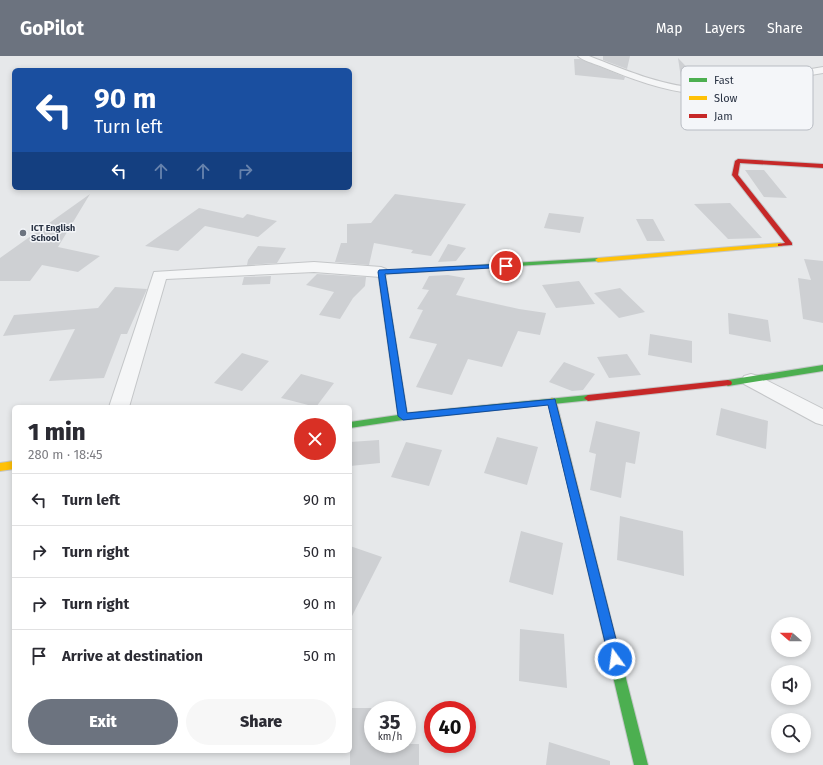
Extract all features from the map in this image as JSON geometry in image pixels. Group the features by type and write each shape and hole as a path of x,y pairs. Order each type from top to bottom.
{"street":[{"path":"582,56 612,69 681,89"},
{"path":"813,72 823,70"},
{"path":"120,405 159,276 314,267 381,272 601,260 790,244 735,175 738,161 823,166"},
{"path":"381,272 403,416"},
{"path":"352,425 403,416 709,386 823,368"},
{"path":"751,380 823,418"},
{"path":"552,401 641,765"},
{"path":"0,467 12,465"}],"building":[{"path":"603,56 630,56 627,69 603,60"},
{"path":"678,58 686,66 681,66 681,78"},
{"path":"574,59 580,59 625,77 624,80 575,75"},
{"path":"745,170 764,170 787,198 764,197"},
{"path":"90,194 58,247 100,256 78,272 42,265 30,281 0,281 0,258"},
{"path":"395,194 466,204 431,256 411,253 413,250 374,243 369,265 335,262 341,243 347,243 347,224 371,223"},
{"path":"730,203 762,238 728,239 694,204"},
{"path":"199,208 243,218 247,214 277,221 258,237 205,226 178,251 145,246"},
{"path":"549,213 584,217 580,233 544,228"},
{"path":"636,219 653,219 665,241 647,241"},
{"path":"448,244 466,248 456,261 438,262"},
{"path":"258,246 286,248 277,263 247,265 248,260"},
{"path":"804,259 823,261 823,323 803,319 798,278 811,280"},
{"path":"317,274 366,277 365,286 353,298 340,319 319,315 334,292 306,285"},
{"path":"448,275 465,278 456,295 519,309 546,313 540,335 518,331 502,367 468,359 452,395 416,387 437,344 409,338 423,310 417,309 429,290 422,289 429,276"},
{"path":"271,276 270,284 242,285 244,277"},
{"path":"579,281 595,304 556,308 542,285"},
{"path":"115,287 147,289 127,334 121,334 104,378 49,381 75,329 3,336 14,315 98,308"},
{"path":"620,288 645,312 619,318 594,293"},
{"path":"728,313 768,320 771,342 729,334"},
{"path":"650,334 692,341 692,363 648,355"},
{"path":"242,353 269,361 242,391 214,383"},
{"path":"627,354 641,375 609,378 597,357"},
{"path":"564,362 595,374 583,390 572,391 549,382"},
{"path":"301,374 334,383 318,405 308,405 281,398"},
{"path":"721,408 768,421 766,449 716,435"},
{"path":"596,421 640,432 635,464 626,462 621,498 590,490 596,454 589,452"},
{"path":"497,437 538,447 527,485 484,473"},
{"path":"379,440 380,463 352,466 352,442"},
{"path":"406,442 442,450 429,486 391,477"},
{"path":"620,516 683,531 684,576 617,560"},
{"path":"521,531 563,543 553,595 509,582"},
{"path":"352,547 382,557 352,616"},
{"path":"520,629 564,634 567,688 519,681"},
{"path":"352,708 364,708 364,753 416,753 416,744 419,744 419,765 350,765 350,753 352,753"},
{"path":"549,742 610,761 610,765 546,765"}],"traffic: fast":[{"path":"403,417 381,272 598,260"},
{"path":"728,383 823,368"},
{"path":"352,425 403,417 588,398"},
{"path":"612,647 641,765"}],"traffic: slow":[{"path":"598,260 780,245"},
{"path":"552,401 612,647"},
{"path":"0,467 12,465"}],"traffic: jam":[{"path":"780,245 790,244 735,175 738,161 823,166"},
{"path":"588,398 728,383"}],"place":[{"name":"ICT English School","path":"23,233"}],"route":[{"path":"506,266 381,272 403,416 552,401 615,659"}]}
